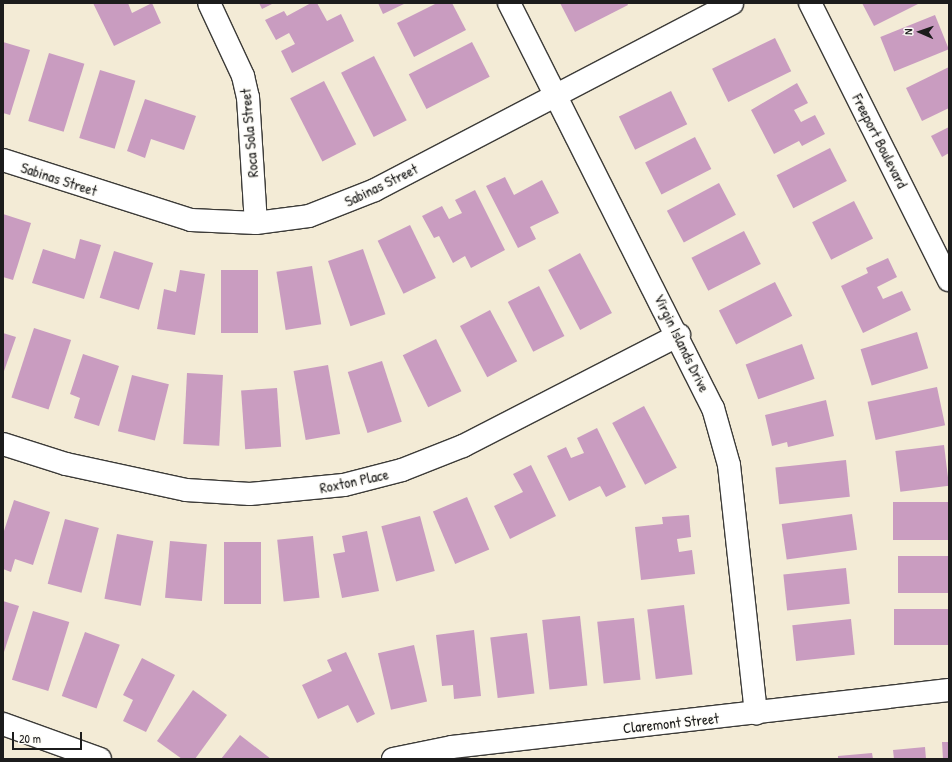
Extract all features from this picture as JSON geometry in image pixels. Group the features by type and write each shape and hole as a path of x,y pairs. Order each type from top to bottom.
{"street":[{"name":"Roca Sola Street","path":"209,3 243,76 248,97 256,223"},
{"name":"Virgin Islands Drive","path":"509,3 679,335 713,408 728,465 756,714"},
{"name":"Sabinas Street","path":"3,160 168,215 214,223 256,223 309,216 355,199 557,96 732,3"},
{"name":"Freeport Boulevard","path":"810,3 949,280"},
{"name":"Roxton Place","path":"3,444 66,464 186,490 250,494 328,488 402,470 442,455 679,335"},
{"name":"Claremont Street","path":"394,759 452,747 756,714 949,690"},
{"path":"3,724 100,759"}],"building":[{"path":"93,3 128,3 132,13 152,3 161,23 114,46"},
{"path":"259,3 274,3 262,9"},
{"path":"311,3 317,3 327,21 341,14 354,41 292,73 281,51 295,44 289,33 276,40 265,20 284,11 287,16"},
{"path":"378,3 406,3 383,14"},
{"path":"437,3 452,3 466,30 414,57 397,23"},
{"path":"560,3 627,3 628,5 575,32"},
{"path":"862,3 920,3 874,26"},
{"path":"935,15 949,49 894,71 880,37"},
{"path":"775,38 791,71 728,102 712,69"},
{"path":"3,42 30,50 10,115 3,113"},
{"path":"472,42 490,77 426,109 409,74"},
{"path":"49,53 84,64 64,132 28,121"},
{"path":"374,56 407,120 374,137 341,73"},
{"path":"949,67 949,108 922,121 906,88"},
{"path":"100,70 135,81 115,149 79,138"},
{"path":"324,81 356,144 322,162 290,98"},
{"path":"797,83 808,103 794,110 801,122 815,115 825,134 802,146 799,141 774,154 751,110"},
{"path":"671,91 687,124 635,150 619,116"},
{"path":"145,99 196,116 184,150 151,139 145,158 127,151"},
{"path":"949,127 949,153 942,157 931,136"},
{"path":"695,137 711,169 661,194 645,162"},
{"path":"830,148 847,181 793,208 777,175"},
{"path":"505,177 514,195 542,180 559,213 530,227 536,239 518,248 486,186"},
{"path":"719,183 736,215 684,242 667,211"},
{"path":"475,190 505,250 471,268 465,256 453,263 439,236 434,238 422,216 442,206 449,219 462,213 455,200"},
{"path":"854,201 873,238 831,260 812,222"},
{"path":"3,214 31,223 13,280 3,277"},
{"path":"410,225 436,278 404,294 378,241"},
{"path":"744,231 761,264 708,291 691,258"},
{"path":"80,239 101,245 84,299 32,283 43,249 75,259"},
{"path":"363,249 385,314 350,326 328,261"},
{"path":"114,251 153,263 139,310 100,298"},
{"path":"580,253 612,313 580,330 548,270"},
{"path":"888,258 897,277 877,287 883,299 902,291 911,310 863,333 841,286 868,273 866,268"},
{"path":"312,266 321,324 286,330 276,272"},
{"path":"180,270 205,274 195,335 157,329 164,289 176,292"},
{"path":"221,270 258,270 258,333 221,333"},
{"path":"775,282 792,316 736,344 719,311"},
{"path":"539,286 564,336 533,352 508,302"},
{"path":"490,310 517,361 487,377 460,326"},
{"path":"34,328 71,340 49,409 11,397"},
{"path":"917,332 928,368 872,386 861,349"},
{"path":"3,333 16,337 3,374"},
{"path":"436,339 461,391 428,407 403,355"},
{"path":"802,344 815,379 758,399 746,365"},
{"path":"83,354 119,366 99,426 74,418 80,398 70,394"},
{"path":"382,361 402,422 368,433 348,372"},
{"path":"328,365 340,434 306,440 294,371"},
{"path":"187,373 223,375 219,446 183,444"},
{"path":"132,375 169,384 155,440 118,431"},
{"path":"937,387 945,425 876,440 868,402"},
{"path":"277,388 281,447 245,449 241,391"},
{"path":"826,400 834,436 788,447 787,442 772,446 765,415"},
{"path":"644,406 677,468 645,485 612,423"},
{"path":"597,428 626,487 606,497 600,486 569,501 547,456 566,447 571,458 584,453 577,438"},
{"path":"944,445 949,486 900,492 895,451"},
{"path":"846,460 850,497 779,504 775,467"},
{"path":"531,465 556,516 510,539 494,506 523,492 513,474"},
{"path":"467,497 489,549 455,564 433,511"},
{"path":"14,500 50,512 33,565 15,559 11,572 3,569 3,534"},
{"path":"893,502 949,502 949,540 893,540"},
{"path":"852,514 857,550 787,560 782,524"},
{"path":"689,515 691,537 677,539 679,552 692,550 695,574 641,580 635,527 663,524 662,517"},
{"path":"420,516 435,571 396,581 381,526"},
{"path":"65,519 99,528 81,593 48,584"},
{"path":"367,531 379,591 342,598 333,554 345,552 342,536"},
{"path":"117,534 153,541 141,606 104,599"},
{"path":"313,536 319,598 284,601 277,540"},
{"path":"170,541 207,544 202,601 165,598"},
{"path":"224,542 261,542 261,604 224,604"},
{"path":"898,556 949,556 949,593 898,593"},
{"path":"846,568 850,604 787,610 783,575"},
{"path":"3,601 19,606 3,655"},
{"path":"684,605 693,674 656,679 647,610"},
{"path":"894,609 949,609 949,645 894,645"},
{"path":"33,611 69,622 48,691 12,680"},
{"path":"580,616 587,686 550,690 542,620"},
{"path":"634,618 640,680 604,684 597,622"},
{"path":"851,619 855,655 796,661 792,625"},
{"path":"474,630 481,696 454,699 453,685 442,686 436,635"},
{"path":"85,632 120,645 97,709 62,696"},
{"path":"527,633 534,694 498,698 490,638"},
{"path":"414,645 427,702 391,710 378,653"},
{"path":"346,652 375,714 357,723 348,705 318,719 302,685 332,671 327,660"},
{"path":"142,658 175,675 146,732 123,721 133,700 123,695"},
{"path":"193,690 227,715 195,759 182,759 157,741"},
{"path":"240,735 271,759 221,759"},
{"path":"942,742 949,742 949,759 943,759"},
{"path":"925,747 926,759 894,759 893,750"},
{"path":"872,753 873,759 838,759 838,756"}]}
